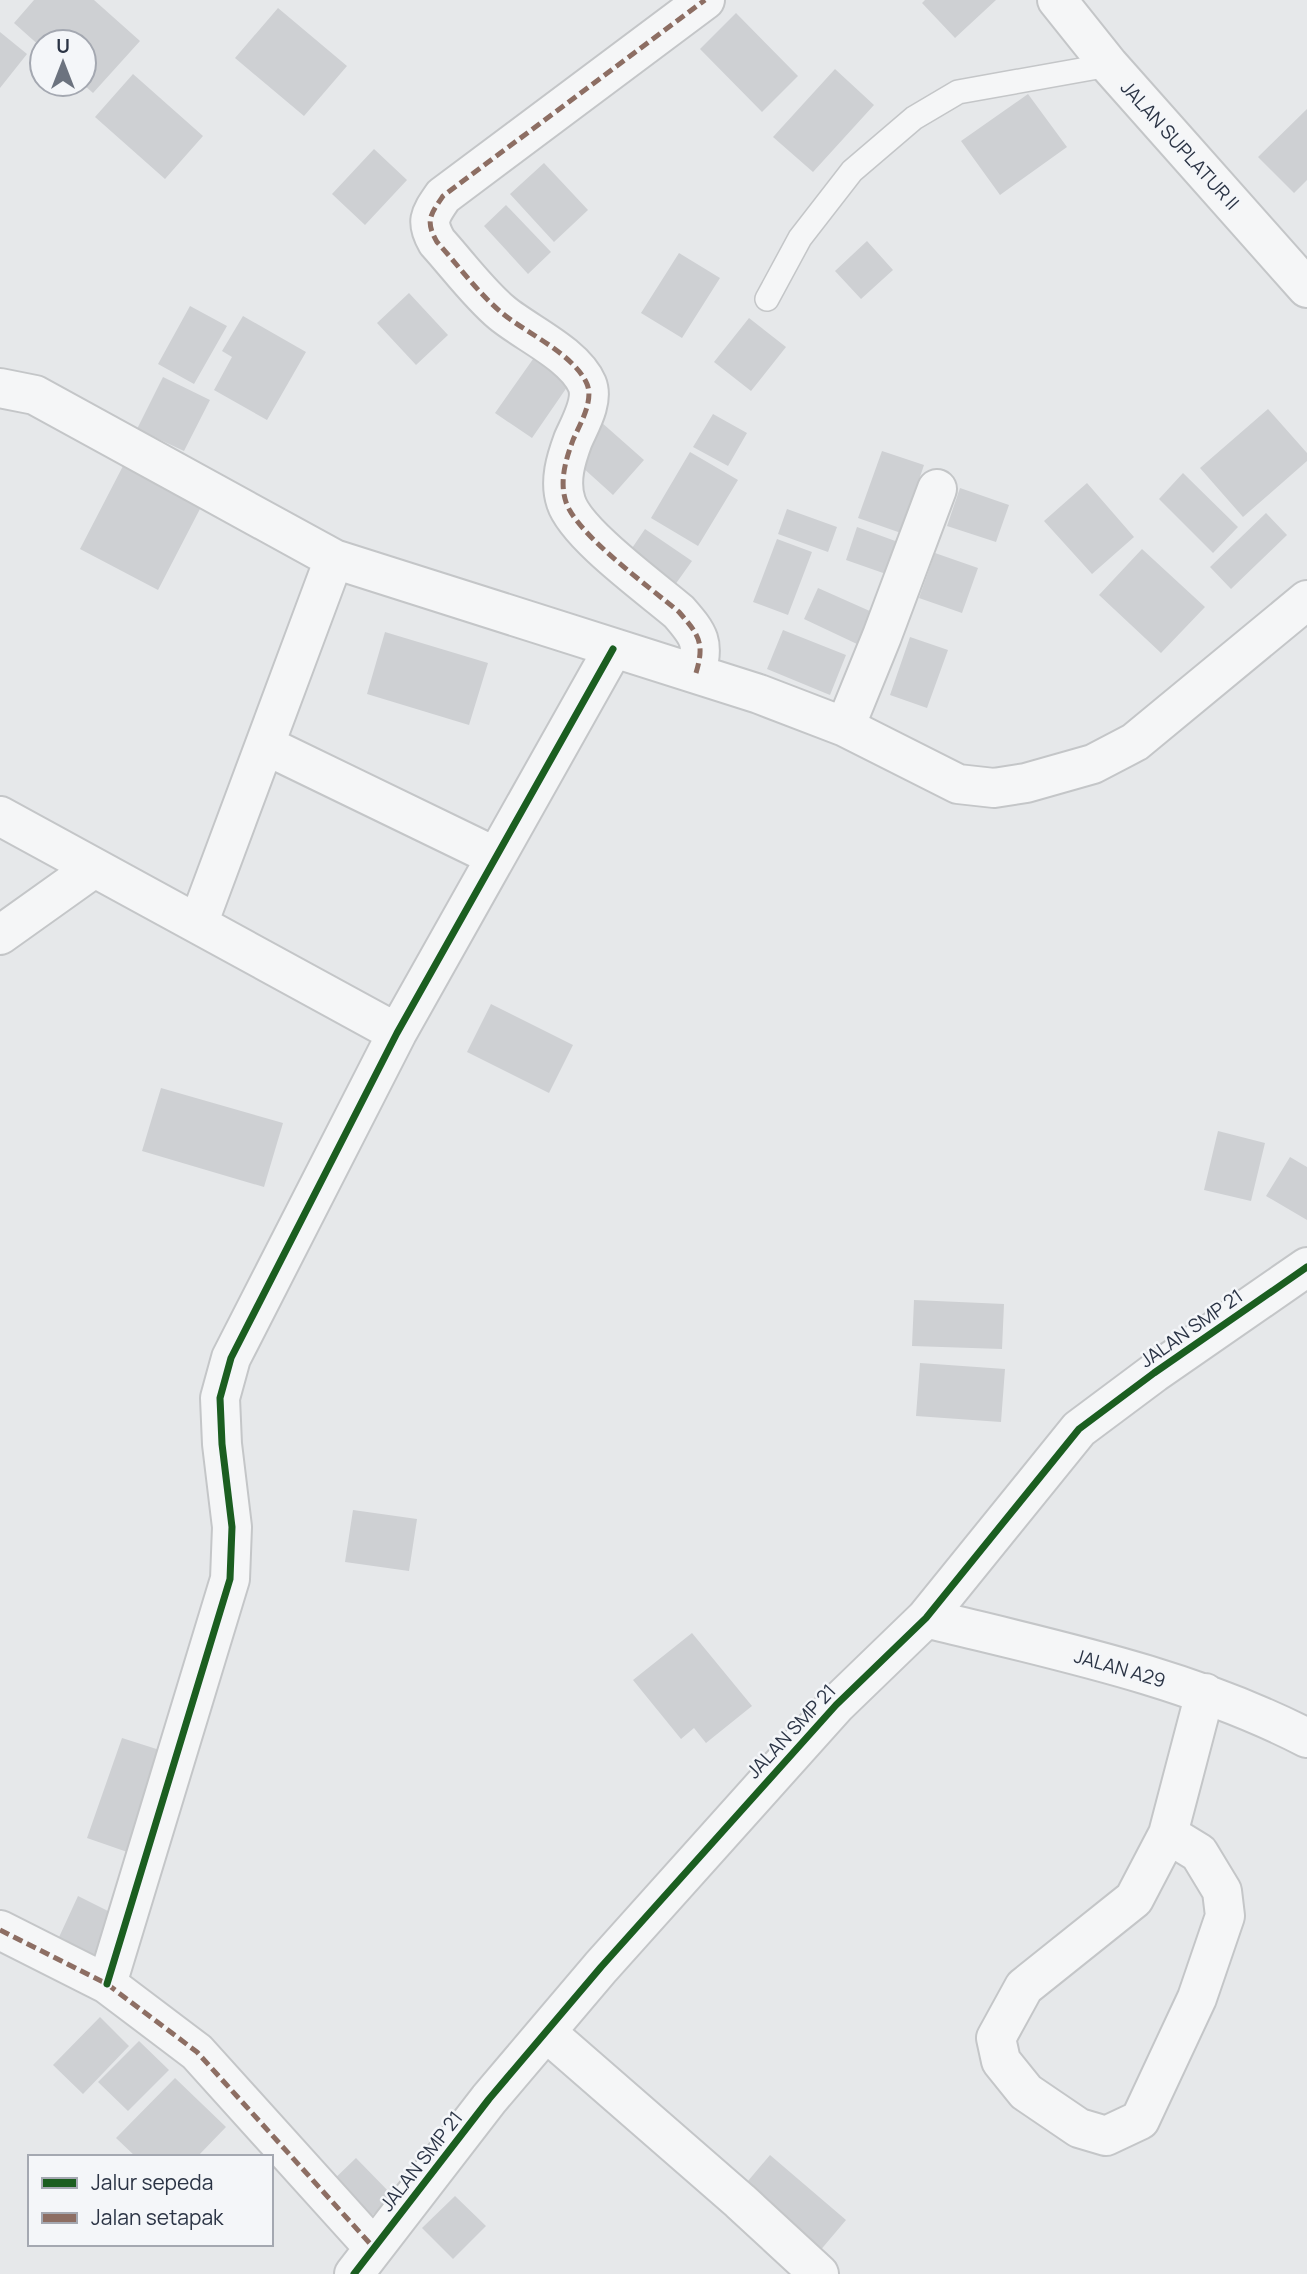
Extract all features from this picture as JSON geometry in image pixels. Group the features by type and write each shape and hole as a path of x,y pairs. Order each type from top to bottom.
{"street":[{"path":"696,673 700,658 699,636 693,628 679,612 579,527 565,501 563,477 567,456 587,406 588,388 581,373 565,358 500,312 437,242 429,229 430,214 443,196 705,0"},
{"name":"JALAN SUPLATUR II","path":"1057,0 1109,65 1307,288"},
{"path":"0,388 35,395 334,559 759,694 845,727 958,784 994,788 1026,783 1093,764 1135,742 1307,600"},
{"path":"845,727 937,489"},
{"path":"198,924 334,559"},
{"path":"107,1984 230,1580 232,1527 222,1444 220,1398 231,1358 397,1033 613,649"},
{"path":"265,746 496,857"},
{"path":"0,816 397,1033"},
{"path":"0,935 94,868"},
{"name":"JALAN SMP 21","path":"364,2265 489,2099 546,2032 749,1799 867,1672 926,1618 1079,1429 1154,1373 1307,1267"},
{"name":"JALAN A29","path":"926,1618 1079,1656 1205,1693 1263,1716 1307,1738"},
{"path":"1168,1834 1199,1853 1222,1891 1225,1916 1197,1998 1140,2120 1106,2136 1079,2128 1026,2092 1001,2061 996,2038 1024,1987 1134,1899 1168,1834 1205,1693"},
{"path":"0,1930 107,1984 197,2052 364,2265"},
{"path":"546,2032 740,2201 819,2274"}],"lane":[{"path":"767,299 800,238 852,171 914,118 958,92 1109,65"}],"building":[{"path":"34,0 94,0 140,41 98,87 98,28 28,28 28,36 14,23"},
{"path":"925,0 996,0 955,38 922,3"},
{"path":"278,8 347,66 304,116 235,58"},
{"path":"736,13 798,76 762,112 700,49"},
{"path":"0,32 27,54 0,88"},
{"path":"835,69 874,105 813,172 773,137"},
{"path":"133,74 203,136 165,179 95,117"},
{"path":"1028,94 1067,147 1000,195 961,141"},
{"path":"1307,109 1307,180 1294,193 1258,157"},
{"path":"374,149 407,180 365,225 332,194"},
{"path":"544,163 588,210 554,242 510,194"},
{"path":"506,205 551,252 528,274 484,226"},
{"path":"867,241 893,270 861,299 835,271"},
{"path":"679,253 720,278 682,338 641,313"},
{"path":"409,293 448,335 416,365 377,323"},
{"path":"190,306 227,326 194,384 158,364"},
{"path":"243,316 306,352 267,420 214,390 232,357 222,351"},
{"path":"749,318 786,347 751,391 714,362"},
{"path":"538,352 574,377 532,438 495,413"},
{"path":"163,377 210,400 184,451 137,429"},
{"path":"1268,409 1307,453 1307,461 1243,517 1200,468"},
{"path":"713,414 747,433 728,466 693,447"},
{"path":"601,422 644,460 613,495 571,457"},
{"path":"882,451 924,465 901,533 858,518"},
{"path":"690,452 738,480 698,546 651,518"},
{"path":"123,466 201,507 158,590 80,549"},
{"path":"1183,473 1238,527 1213,553 1159,499"},
{"path":"1087,483 1134,537 1092,574 1044,521"},
{"path":"960,488 1009,505 996,542 947,526"},
{"path":"787,509 837,527 828,552 778,534"},
{"path":"1266,513 1287,535 1231,589 1210,567"},
{"path":"857,527 898,542 886,574 846,560"},
{"path":"645,529 692,561 672,589 626,557"},
{"path":"777,539 812,552 788,615 753,602"},
{"path":"1142,549 1205,607 1161,653 1099,595"},
{"path":"935,553 978,568 962,613 919,598"},
{"path":"818,588 872,612 857,644 804,619"},
{"path":"783,630 846,655 830,695 767,669"},
{"path":"385,632 488,663 469,725 367,694"},
{"path":"910,637 948,650 927,708 890,695"},
{"path":"491,1004 573,1045 549,1093 467,1052"},
{"path":"161,1088 283,1123 264,1187 142,1151"},
{"path":"1218,1131 1265,1143 1251,1201 1204,1190"},
{"path":"1290,1157 1307,1167 1307,1220 1266,1196"},
{"path":"914,1300 1004,1304 1002,1349 912,1346"},
{"path":"920,1363 1005,1369 1001,1422 916,1416"},
{"path":"353,1510 417,1519 409,1571 345,1562"},
{"path":"692,1633 752,1706 706,1743 694,1728 681,1739 633,1680"},
{"path":"122,1738 169,1753 133,1854 87,1838"},
{"path":"78,1896 116,1915 91,1965 54,1948"},
{"path":"100,2017 129,2046 83,2094 53,2065"},
{"path":"139,2041 169,2070 128,2111 98,2082"},
{"path":"175,2078 226,2127 199,2155 134,2155 116,2138"},
{"path":"770,2155 846,2220 813,2259 737,2194"},
{"path":"356,2158 393,2196 364,2223 328,2185"},
{"path":"455,2196 486,2226 453,2259 422,2228"}],"marked path":[{"path":"696,673 700,654 696,633 679,612 599,545 573,515 566,502 563,486 566,462 589,398 587,384 581,373 561,354 512,321 485,297 437,242 430,223 432,213 443,196 705,0"},
{"path":"0,1930 107,1984 197,2052 374,2248"}],"cycle path":[{"path":"107,1984 230,1579 232,1527 222,1444 220,1398 231,1358 397,1033 613,649"},
{"path":"354,2274 489,2099 601,1967 836,1705 926,1618 1079,1429 1154,1373 1307,1267"}]}
